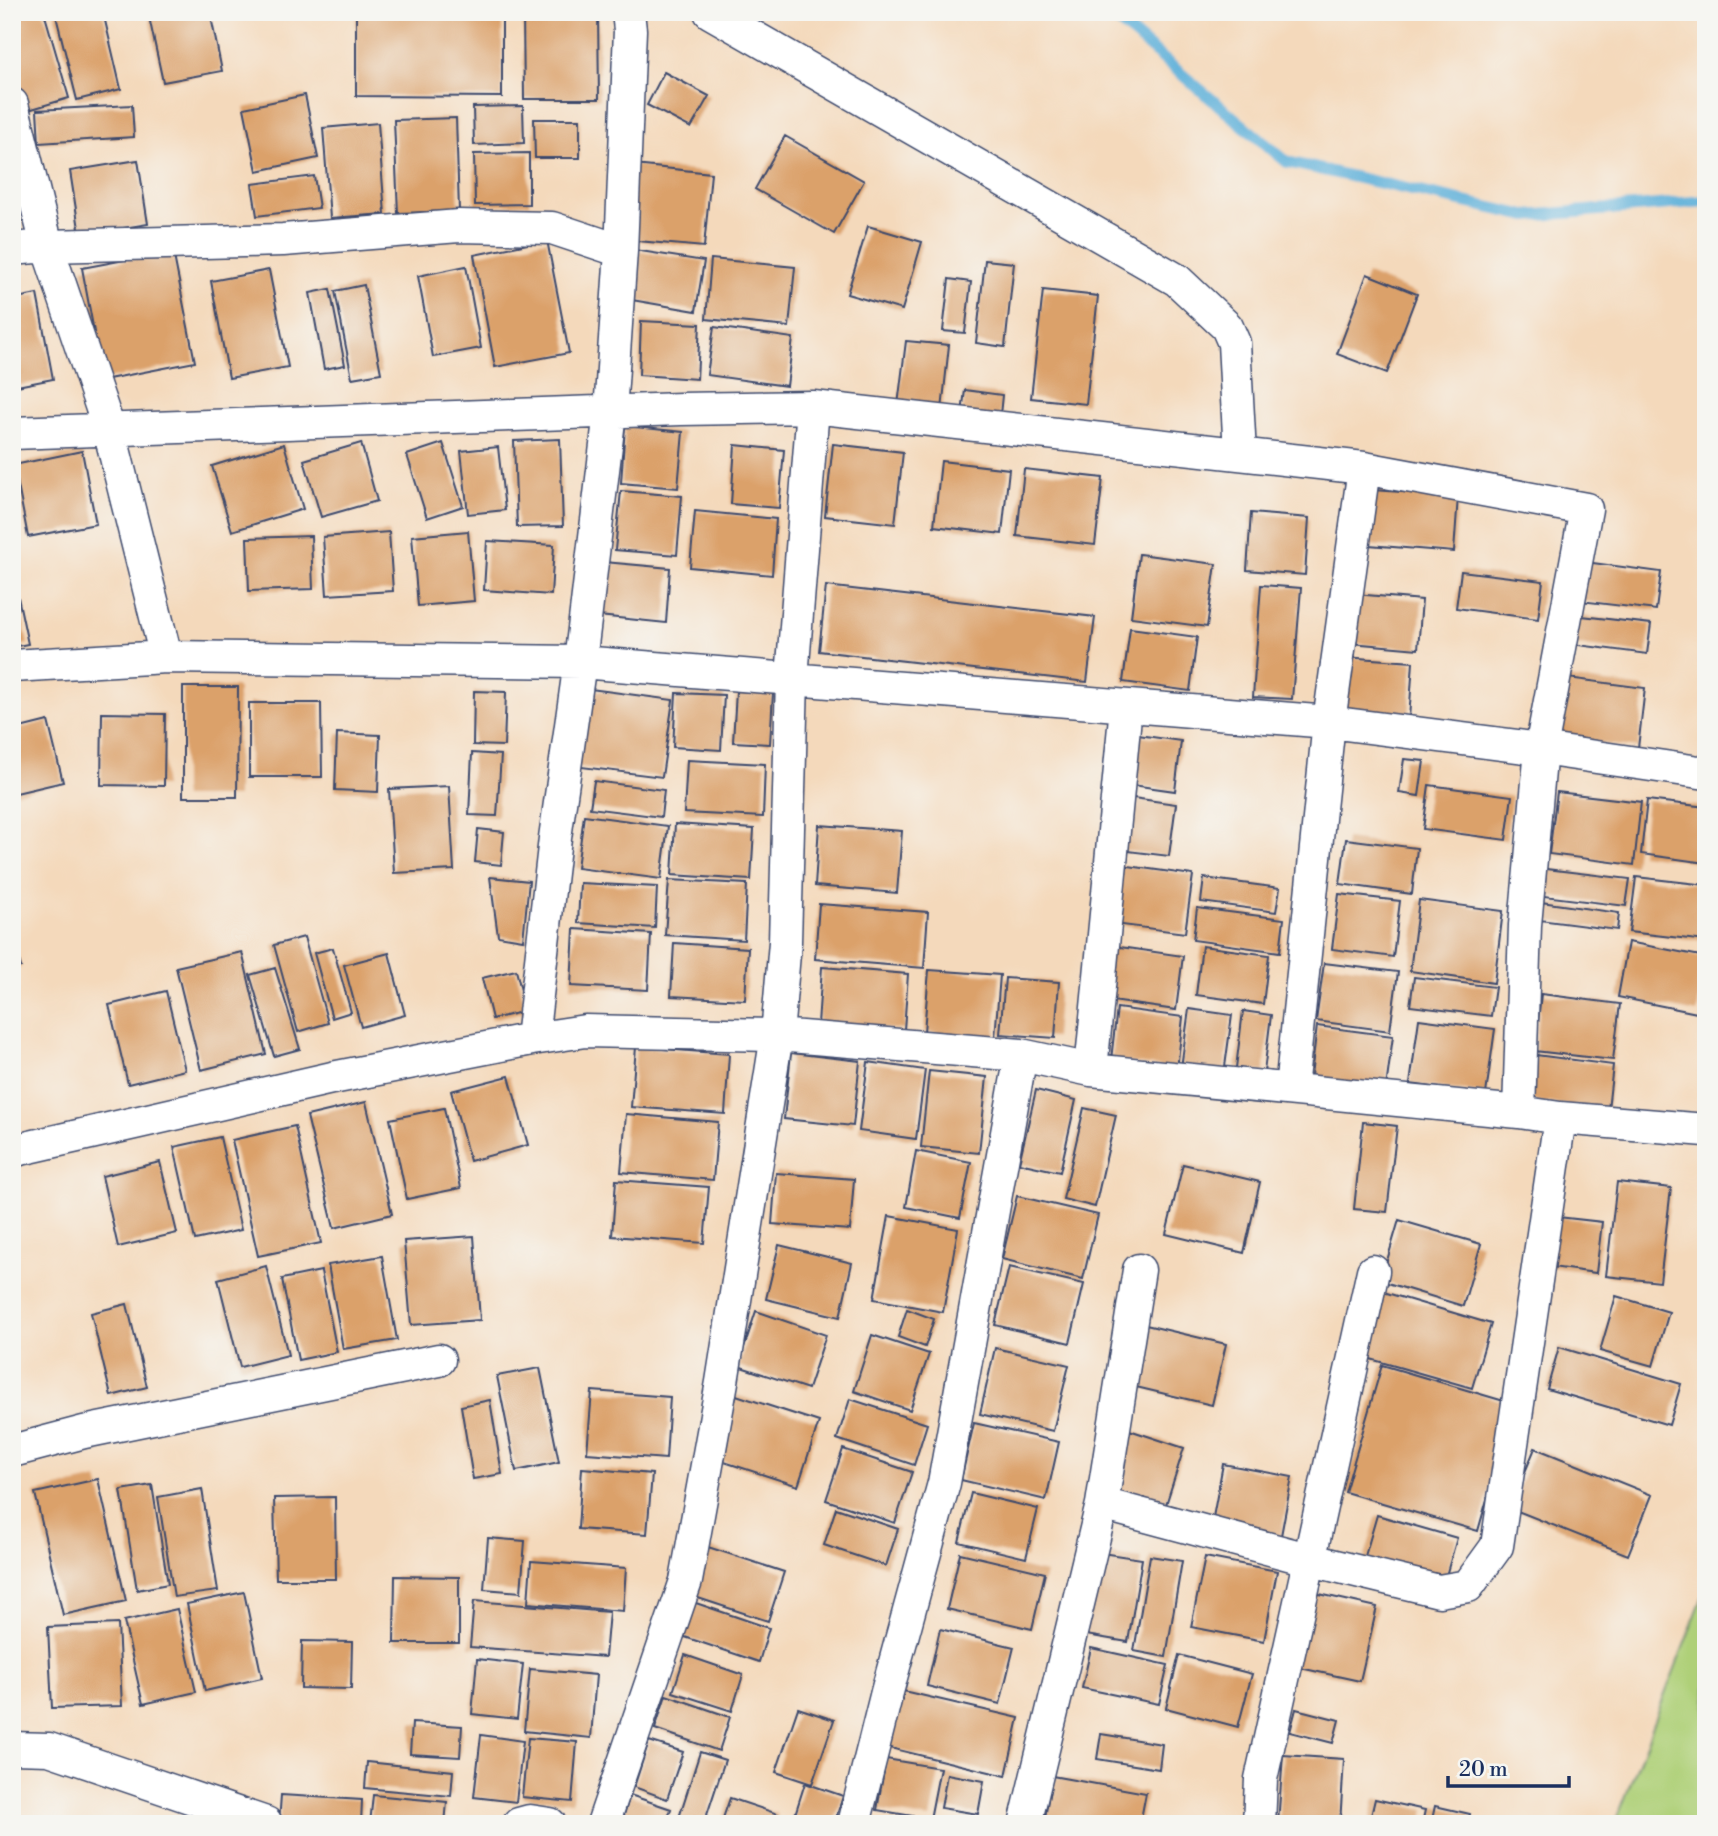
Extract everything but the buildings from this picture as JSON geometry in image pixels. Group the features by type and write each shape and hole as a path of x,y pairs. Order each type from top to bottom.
{"street":[{"path":"532,1039 610,412 621,251 630,30 628,12"},
{"path":"710,12 1177,279 1227,327 1234,343 1240,454"},
{"path":"12,103 47,246 110,429 166,657"},
{"path":"12,249 283,240 459,226 551,228 621,251"},
{"path":"603,1824 685,1581 722,1382 777,1035 785,942 792,678 813,407"},
{"path":"12,433 813,407 1364,468 1587,509 1541,749 1525,925 1519,1112"},
{"path":"1291,1089 1329,722 1364,468"},
{"path":"12,666 166,657 580,662 1329,722 1706,773"},
{"path":"1091,1070 1126,706"},
{"path":"12,1151 332,1078 585,1031 777,1035 1021,1055 1091,1070 1560,1118 1706,1130"},
{"path":"854,1824 944,1483 1021,1055"},
{"path":"1102,1504 1439,1591 1468,1586 1497,1546 1560,1118"},
{"path":"1025,1824 1102,1504 1139,1270"},
{"path":"1259,1824 1261,1779 1373,1271"},
{"path":"12,1451 84,1433 439,1360"},
{"path":"12,1748 48,1749 266,1822"},
{"path":"519,1824 530,1821 550,1824"}],"green space":[{"path":"1706,1588 1706,1824 1615,1824"}],"waterway":[{"path":"1107,12 1287,162 1527,216 1706,201"}]}
